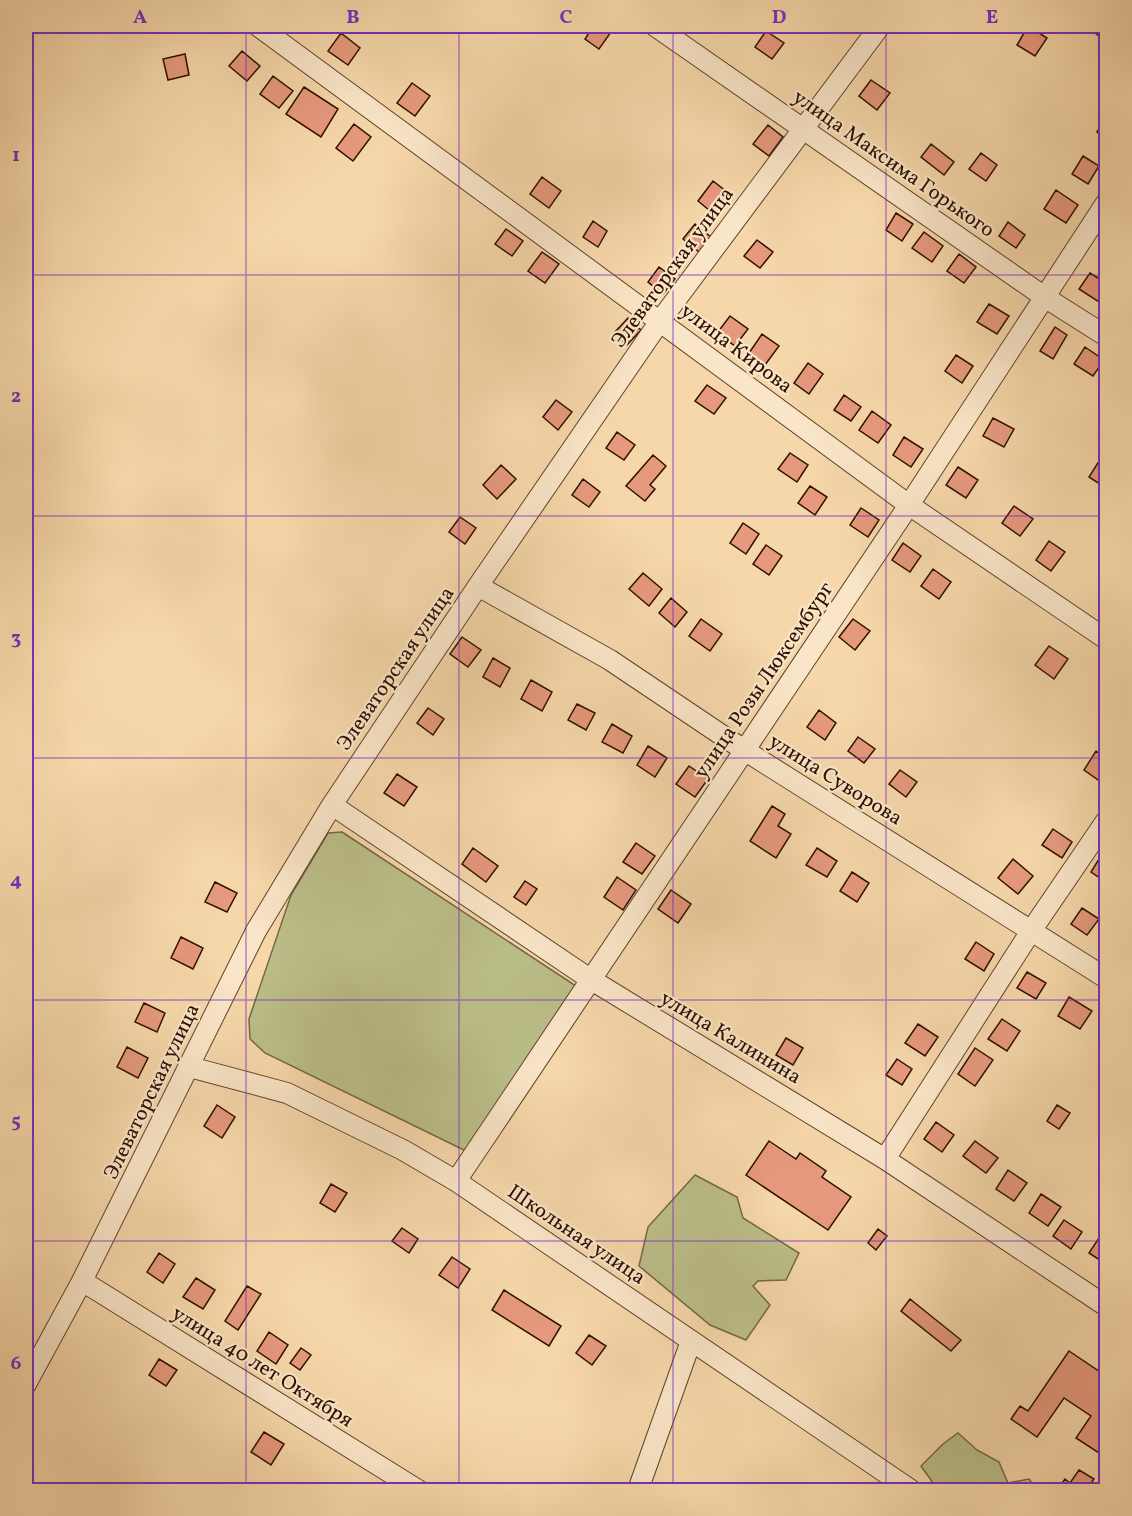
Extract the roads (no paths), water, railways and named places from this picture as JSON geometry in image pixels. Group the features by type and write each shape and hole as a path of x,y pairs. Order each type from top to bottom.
{"street":[{"name":"улица Кирова","path":"258,26 909,505 1107,639"},
{"name":"улица Максима Горького","path":"655,26 1046,298 1107,336"},
{"name":"Элеваторская улица","path":"26,1384 82,1281 256,931 332,805 478,586 660,321 880,26"},
{"name":"улица Розы Люксембург","path":"456,1180 909,505 1107,203"},
{"name":"улица Суворова","path":"478,586 610,660 744,750 1107,978"},
{"name":"улица Калинина","path":"332,805 590,979 885,1159 1107,1306"},
{"path":"885,1159 1031,931 1107,820"},
{"name":"Школьная улица","path":"190,1067 286,1093 403,1150 456,1180 912,1491"},
{"name":"улица 40 лет Октября","path":"82,1281 418,1491"},
{"path":"638,1491 691,1341"}]}
